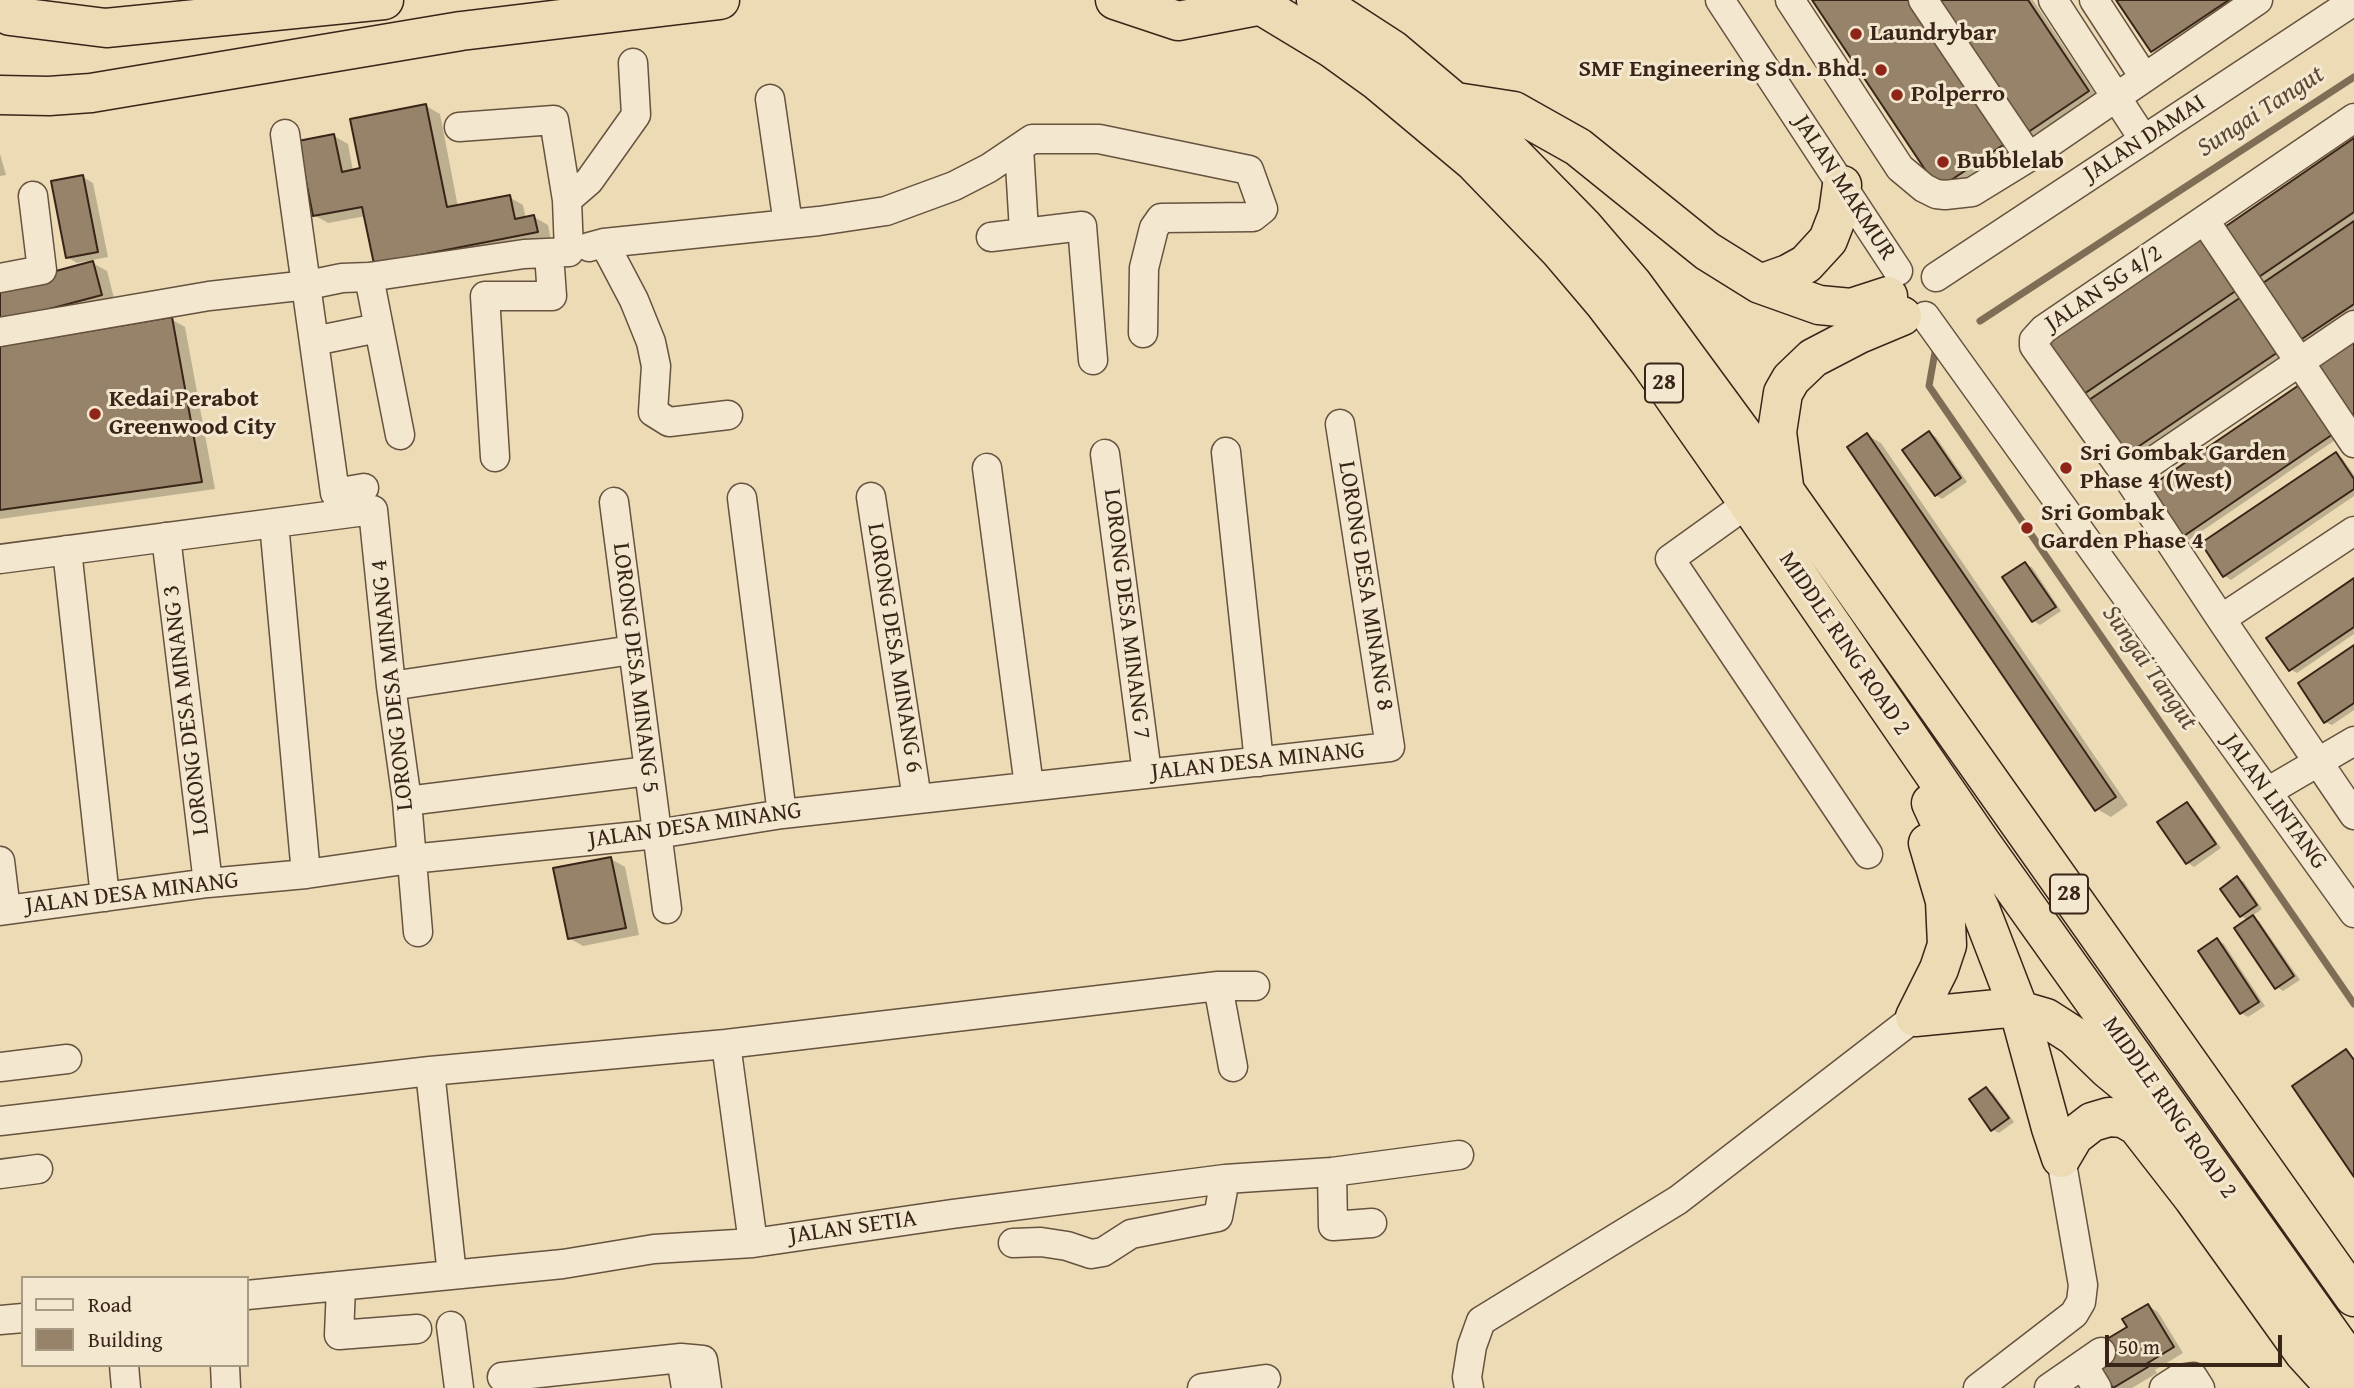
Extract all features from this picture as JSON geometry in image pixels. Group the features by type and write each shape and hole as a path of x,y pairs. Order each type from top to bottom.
{"highway":[{"path":"5,16 101,0"},
{"path":"5,16 106,28 384,0"},
{"path":"0,95 92,93 461,31 720,0"},
{"path":"1115,0 1178,21 1257,2"},
{"name":"MIDDLE RING ROAD 2","path":"1316,0 1393,50 1456,102 1539,179 1632,283 1784,490 2354,1297"},
{"name":"MIDDLE RING ROAD 2","path":"1257,2 1333,49 1376,80 1474,162 1559,250 1604,303 1650,363 1889,712 2354,1367"},
{"path":"1456,102 1514,111 1578,147 1707,251 1760,284 1819,305 1851,308 1903,300"},
{"path":"1760,284 1806,264 1828,240 1838,214 1842,185"},
{"path":"1784,490 1777,432 1783,393 1791,379 1813,358 1859,334 1903,300"},
{"path":"1889,712 1981,911 2018,1007 2051,1128 2062,1158"},
{"path":"1889,712 1945,901 1947,945 1939,969 1915,1017"},
{"path":"1915,1017 2018,1007 2022,1011 2046,1018 2074,1036 2108,1069 2190,1138"},
{"path":"2062,1158 2074,1136 2092,1122 2109,1117 2123,1118 2137,1126 2193,1198 2304,1353 2336,1388"}],"street":[{"name":"JALAN MAKMUR","path":"1720,0 1842,185 1903,300"},
{"path":"1790,0 1900,168 1924,188 1936,194 1972,192 2029,157 2258,0"},
{"path":"1923,0 2029,157"},
{"path":"2053,0 2144,140"},
{"path":"2094,0 2144,77"},
{"name":"JALAN DAMAI","path":"1936,277 2354,1"},
{"path":"567,200 589,180 636,115 633,63"},
{"path":"770,99 788,224"},
{"name":"JALAN SG 4/2","path":"2354,118 2044,329 2034,340 2034,346 2128,478 2354,816"},
{"path":"459,127 554,120 567,200 552,296 485,296 495,457"},
{"path":"285,134 335,493 369,499"},
{"path":"0,332 209,296 308,285 342,278 369,277 524,254 559,253 604,243 886,211 954,186 989,169 1032,139 1099,139 1249,170 1263,209 1253,217 1161,218 1154,228 1144,268 1143,333"},
{"path":"1019,148 1024,231"},
{"path":"0,278 42,270 33,196"},
{"path":"2205,221 2354,443"},
{"path":"991,237 1082,226 1093,360"},
{"path":"604,243 634,300 650,342 656,366 653,412 669,422 728,415"},
{"path":"1914,266 1923,267 1936,277 1940,292 1936,307 1903,300 1914,266"},
{"path":"369,277 400,435"},
{"name":"JALAN LINTANG","path":"1903,300 2354,913"},
{"path":"2128,478 2354,325"},
{"path":"314,341 378,328"},
{"name":"LORONG DESA MINANG 8","path":"1340,424 1390,747"},
{"path":"1226,452 1259,762"},
{"name":"LORONG DESA MINANG 7","path":"1105,454 1147,774"},
{"path":"987,468 1029,786"},
{"name":"LORONG DESA MINANG 6","path":"871,497 917,799"},
{"path":"742,498 782,814"},
{"path":"0,559 274,523 369,499"},
{"name":"LORONG DESA MINANG 4","path":"369,499 407,801 418,932"},
{"name":"LORONG DESA MINANG 5","path":"614,502 667,909"},
{"path":"1748,503 1670,559 1868,854"},
{"path":"274,523 306,874"},
{"path":"2221,619 2354,531"},
{"name":"LORONG DESA MINANG 3","path":"166,537 208,883"},
{"path":"67,550 105,897"},
{"path":"391,686 632,650"},
{"path":"2267,792 2354,741"},
{"name":"JALAN DESA MINANG","path":"3,910 411,859 657,834 782,814 1390,747"},
{"path":"407,801 648,771"},
{"path":"0,861 3,910"},
{"path":"1218,986 1233,1067"},
{"path":"0,1121 430,1071 726,1044 1218,986 1255,986"},
{"path":"1469,1388 1467,1377 1472,1346 1481,1321 1678,1200 1915,1017"},
{"path":"726,1044 753,1243"},
{"path":"0,1067 67,1059"},
{"path":"430,1071 452,1275"},
{"name":"JALAN SETIA","path":"248,1296 563,1264 654,1249 753,1243 1224,1179 1332,1172 1459,1155"},
{"path":"1978,1388 2074,1314 2081,1302 2082,1285 2062,1158"},
{"path":"0,1174 38,1169"},
{"path":"1332,1172 1333,1226 1372,1223"},
{"path":"1013,1243 1041,1242 1068,1246 1091,1254 1103,1252 1131,1234 1218,1217 1224,1179"},
{"path":"341,1287 339,1335 417,1329"},
{"path":"0,1320 21,1318"},
{"path":"451,1325 459,1386 586,1378 692,1359"},
{"path":"686,1388 692,1359"},
{"path":"692,1359 707,1388"},
{"path":"124,1367 126,1388"},
{"path":"225,1367 226,1388"},
{"path":"2049,1388 2094,1368"},
{"path":"2164,1388 2178,1379 2193,1377 2200,1388"},
{"path":"1202,1388 1266,1379"}],"building":[{"path":"1812,0 1915,0 2009,141 1938,189"},
{"path":"1930,0 2028,0 2089,91 2021,137"},
{"path":"2116,0 2229,0 2151,52"},
{"path":"426,104 447,207 510,195 515,219 534,215 538,232 374,264 362,207 313,216 298,141 334,134 342,172 360,168 350,119"},
{"path":"2354,138 2354,212 2253,281 2219,231"},
{"path":"83,175 98,252 66,258 51,181"},
{"path":"2354,221 2354,304 2296,343 2257,287"},
{"path":"2207,234 2243,286 2081,396 2046,344"},
{"path":"93,261 102,295 0,322 0,286"},
{"path":"2247,293 2284,348 2123,457 2086,402"},
{"name":"Kedai Perabot Greenwood City","path":"172,317 202,482 0,510 0,346"},
{"path":"2354,341 2354,425 2313,369"},
{"path":"2305,381 2339,430 2178,540 2145,490"},
{"path":"1929,431 1961,478 1935,496 1902,450"},
{"path":"1867,433 2116,797 2095,811 1847,447"},
{"path":"2336,452 2354,479 2354,489 2223,577 2201,543"},
{"path":"2025,562 2056,607 2032,622 2002,577"},
{"path":"2354,578 2354,627 2289,671 2266,638"},
{"path":"2354,645 2354,703 2324,723 2298,683"},
{"path":"2187,802 2216,844 2186,864 2157,822"},
{"path":"611,857 626,928 568,939 553,868"},
{"path":"2237,876 2257,905 2240,917 2220,889"},
{"path":"2253,915 2294,976 2275,989 2234,928"},
{"path":"2217,938 2259,1002 2240,1014 2198,951"},
{"path":"2346,1049 2354,1060 2354,1177 2292,1086"},
{"path":"1986,1087 2009,1118 1991,1131 1969,1099"},
{"path":"2148,1304 2174,1347 2113,1388 2097,1362 2102,1342 2127,1327 2122,1319"}],"waterway":[{"name":"Sungai Tangut","path":"1980,321 2354,77"},
{"name":"Sungai Tangut","path":"1935,352 1929,386 2354,1004"}],"place":[{"name":"Laundrybar","path":"1856,34"},
{"name":"SMF Engineering Sdn. Bhd.","path":"1881,70"},
{"name":"Polperro","path":"1897,95"},
{"name":"Bubblelab","path":"1943,162"},
{"name":"Kedai Perabot Greenwood City","path":"95,414"},
{"name":"Sri Gombak Garden Phase 4 (West)","path":"2066,468"},
{"name":"Sri Gombak Garden Phase 4","path":"2027,528"}]}
